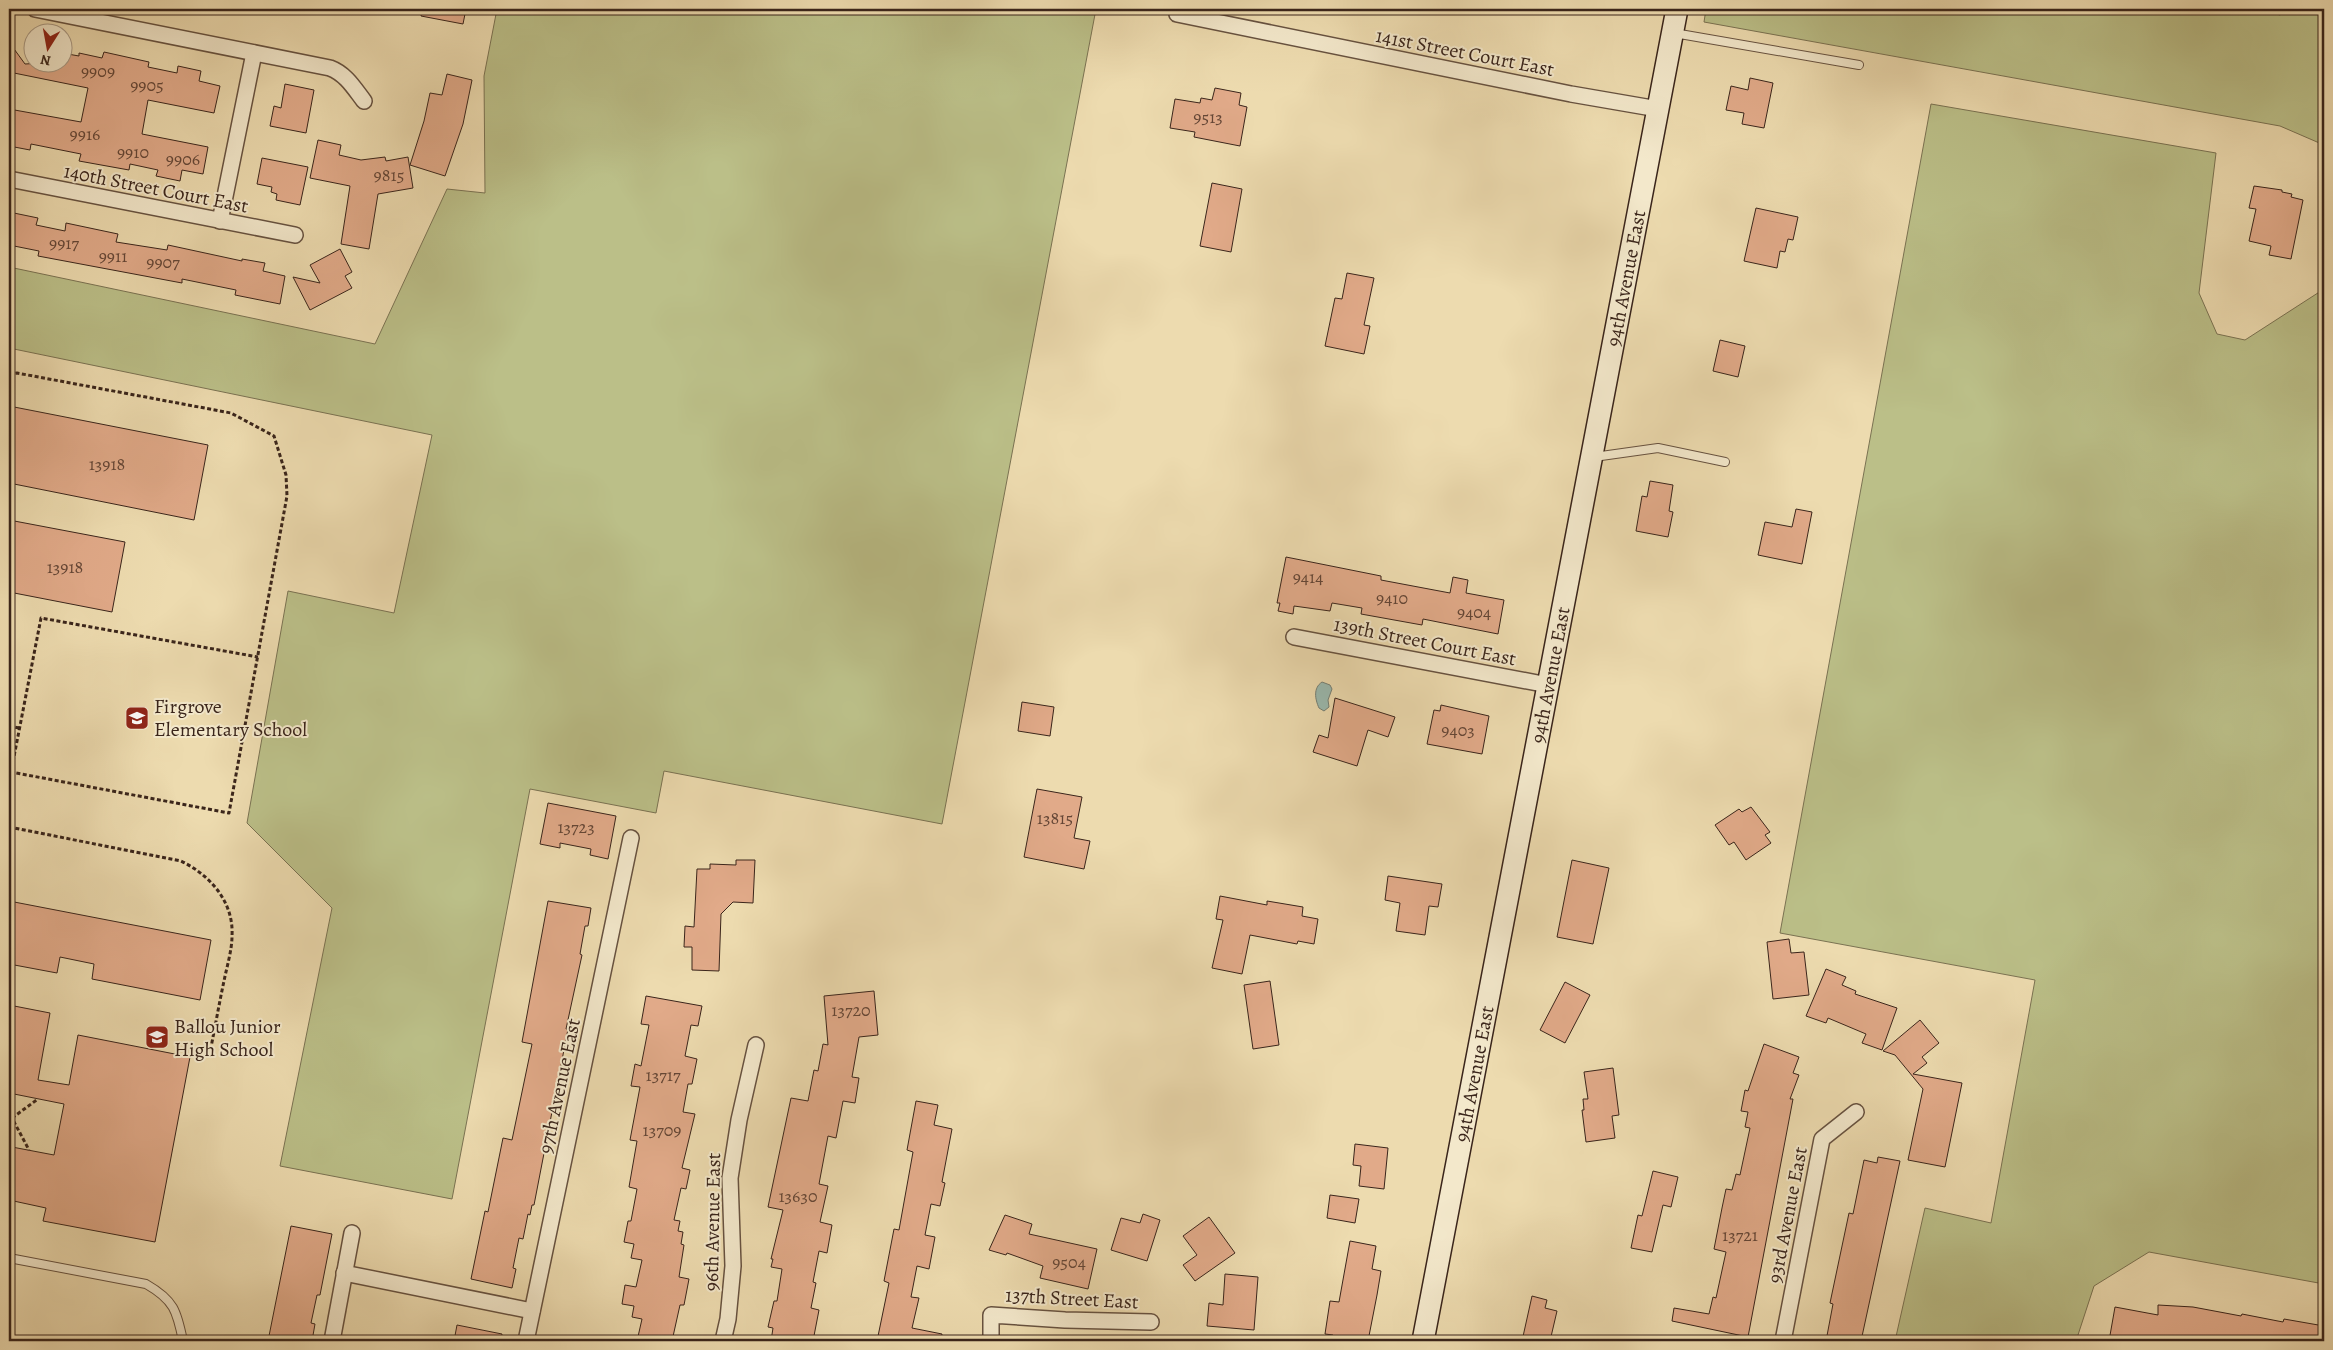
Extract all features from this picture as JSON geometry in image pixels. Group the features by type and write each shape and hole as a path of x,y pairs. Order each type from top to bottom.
{"main road":[{"name":"94th Avenue East","path":"1423,1341 1677,9"}],"street":[{"path":"35,9 338,71 350,82 364,101"},
{"name":"141st Street Court East","path":"1177,14 1571,94 1658,109"},
{"path":"220,221 254,53"},
{"name":"140th Street Court East","path":"9,179 295,235"},
{"name":"139th Street Court East","path":"1294,637 1548,685"},
{"name":"97th Avenue East","path":"526,1341 631,838"},
{"name":"96th Avenue East","path":"723,1341 731,1301 733,1266 730,1178 735,1139 756,1045"},
{"name":"93rd Avenue East","path":"1783,1341 1822,1139 1856,1112"},
{"path":"332,1341 352,1233"},
{"path":"344,1272 532,1311"},
{"name":"137th Street East","path":"991,1341 991,1315 1065,1320 1151,1322"}],"lane":[{"path":"1673,32 1859,66"},
{"path":"1592,458 1658,448 1725,462"},
{"path":"9,1258 146,1284 165,1295 178,1315 183,1341"}],"path":[{"path":"9,374 16,373 231,413 274,436 286,475 287,496 258,657 229,813 11,772 41,618 258,657"},
{"path":"9,726 19,728"},
{"path":"9,827 181,861 198,870 212,882 225,902 232,924 232,936 210,1052"},
{"path":"29,1150 10,1118 38,1099"}],"green space":[{"path":"497,9 1096,9 942,824 664,771 656,813 530,789 452,1199 280,1166 332,908 247,823 288,591 394,613 432,435 9,348 9,267 375,344 447,189 485,193 484,76"},
{"path":"1706,9 2269,9 2269,12 2280,15 2288,9 2324,9 2324,145 2280,126 1704,22"},
{"path":"1931,104 2216,153 2199,293 2217,334 2245,340 2324,289 2324,1284 2149,1252 2094,1286 2076,1341 1895,1341 1925,1208 1991,1223 2035,980 1780,933"}],"water":[{"path":"1322,682 1330,685 1332,689 1328,700 1329,707 1324,711 1319,708 1316,697 1317,687"}],"building":[{"path":"422,9 466,9 463,24 421,16"},
{"path":"9,42 22,60 22,72 72,72 72,55 79,56 79,53 102,58 104,52 149,62 148,67 177,73 178,66 201,71 199,81 220,86 214,113 148,100 142,134 208,147 203,174 182,170 180,181 156,176 158,170 130,164 129,170 79,161 81,154 31,144 30,150 9,146 9,109 81,122 88,88 9,72"},
{"path":"447,74 472,80 463,124 445,176 410,165 424,121 430,93 442,95"},
{"path":"1750,78 1773,83 1764,128 1742,124 1744,113 1726,110 1731,86 1748,90"},
{"path":"285,84 314,90 306,133 270,126 274,106 281,108"},
{"path":"1215,88 1241,93 1239,105 1247,107 1240,146 1194,137 1195,132 1170,128 1175,99 1200,103 1201,98 1212,100"},
{"path":"318,140 341,145 339,155 361,160 385,157 386,161 408,157 413,188 378,194 369,249 341,244 350,186 310,178"},
{"path":"262,158 308,167 300,205 276,200 277,194 271,192 272,187 257,184"},
{"path":"1212,183 1242,189 1231,252 1200,246"},
{"path":"2254,186 2282,190 2282,192 2292,194 2291,197 2303,200 2291,259 2269,255 2271,246 2249,241 2256,209 2249,208"},
{"path":"1756,208 1798,217 1793,240 1788,239 1785,252 1780,251 1777,268 1744,261"},
{"path":"9,212 38,218 36,225 65,231 66,223 118,234 116,242 167,250 168,245 242,261 242,259 265,263 263,271 285,276 280,304 235,295 236,290 182,279 182,283 38,256 39,251 9,245"},
{"path":"340,249 352,272 345,276 352,288 310,310 293,277 320,283 310,265"},
{"path":"1347,273 1374,278 1364,325 1370,326 1364,354 1325,346 1335,298 1342,299"},
{"path":"1720,340 1745,346 1738,377 1713,371"},
{"path":"9,406 208,445 194,520 9,483"},
{"path":"1650,481 1673,485 1669,511 1673,512 1668,537 1636,531 1642,496 1647,497"},
{"path":"1796,509 1812,512 1802,564 1758,555 1765,522 1792,527"},
{"path":"9,520 125,542 112,612 9,592"},
{"path":"1286,557 1381,576 1381,580 1450,593 1453,577 1468,580 1466,593 1504,600 1498,634 1423,619 1422,625 1361,614 1362,608 1332,603 1330,611 1294,606 1293,614 1278,611 1280,603 1277,603"},
{"path":"1335,698 1395,717 1388,737 1368,730 1357,766 1313,752 1319,735 1328,738"},
{"path":"1022,702 1054,707 1050,736 1018,731"},
{"path":"1441,705 1489,716 1482,754 1427,744 1434,710 1440,711"},
{"path":"1037,789 1082,797 1074,838 1090,841 1084,869 1024,857"},
{"path":"548,803 616,816 608,859 590,855 591,849 560,843 560,848 540,844"},
{"path":"1751,807 1770,832 1765,835 1771,843 1746,860 1734,842 1729,845 1715,825 1739,809 1742,812"},
{"path":"736,860 755,860 753,903 733,902 721,914 719,971 692,970 692,947 684,947 685,926 694,927 697,869 710,869 710,864 736,865"},
{"path":"1572,860 1609,868 1593,944 1557,937"},
{"path":"1388,876 1442,884 1438,907 1429,906 1425,935 1396,931 1400,903 1385,900"},
{"path":"1220,896 1267,905 1267,901 1303,907 1302,916 1318,919 1314,944 1298,941 1297,944 1250,935 1242,974 1212,968 1223,920 1216,919"},
{"path":"9,901 211,940 200,1000 92,979 94,964 60,957 57,973 9,964"},
{"path":"548,901 591,908 588,926 585,926 580,954 582,955 566,1029 568,1029 534,1205 532,1205 530,1215 528,1214 523,1239 519,1238 513,1268 516,1269 512,1288 471,1279 485,1211 488,1212 503,1138 512,1140 532,1044 522,1042"},
{"path":"1789,939 1791,953 1804,952 1809,995 1773,999 1767,942"},
{"path":"1826,969 1846,977 1842,985 1856,991 1855,994 1897,1008 1882,1050 1862,1043 1866,1034 1828,1018 1826,1023 1806,1016"},
{"path":"1270,981 1279,1045 1253,1049 1244,985"},
{"path":"1565,982 1590,995 1565,1043 1540,1030"},
{"path":"874,991 878,1035 859,1037 852,1077 859,1078 855,1103 843,1101 836,1138 828,1136 819,1184 828,1186 820,1222 832,1225 827,1253 819,1251 813,1282 816,1283 811,1308 819,1310 813,1341 771,1341 773,1328 768,1327 774,1301 777,1301 782,1269 771,1267 773,1259 771,1259 783,1210 768,1207 791,1098 808,1101 814,1070 818,1071 823,1044 828,1045 824,996"},
{"path":"646,996 702,1006 698,1026 691,1025 685,1056 697,1059 692,1084 688,1084 683,1112 695,1114 682,1168 690,1170 686,1189 681,1188 674,1220 680,1221 678,1231 683,1232 681,1244 684,1245 679,1277 689,1279 684,1305 680,1305 672,1341 637,1341 642,1319 632,1317 634,1306 622,1304 625,1285 636,1287 642,1260 631,1258 634,1244 624,1242 628,1221 631,1221 637,1189 629,1187 637,1141 630,1140 640,1087 631,1086 635,1064 641,1066 649,1025 641,1024"},
{"path":"9,1005 50,1013 38,1080 69,1085 78,1035 190,1057 155,1242 43,1221 46,1208 9,1200 9,1150 12,1147 54,1155 64,1104 9,1093"},
{"path":"1920,1020 1939,1043 1922,1057 1927,1063 1913,1074 1962,1083 1945,1167 1908,1160 1923,1089 1895,1055 1883,1051"},
{"path":"1764,1044 1799,1057 1793,1073 1799,1075 1790,1099 1793,1099 1748,1337 1672,1321 1674,1308 1709,1314 1713,1297 1716,1298 1726,1252 1714,1249 1726,1189 1732,1190 1736,1174 1740,1175 1750,1128 1745,1127 1748,1112 1741,1111 1745,1090 1748,1091"},
{"path":"1613,1068 1619,1115 1612,1116 1615,1138 1586,1142 1582,1110 1584,1110 1583,1099 1588,1099 1584,1072"},
{"path":"916,1101 938,1105 934,1125 952,1129 942,1182 945,1183 940,1206 931,1204 925,1235 935,1237 929,1269 917,1266 911,1297 919,1298 912,1328 942,1334 941,1341 877,1341 889,1283 884,1281 894,1229 899,1230 913,1152 907,1150"},
{"path":"1355,1144 1388,1148 1384,1189 1359,1186 1361,1166 1353,1165"},
{"path":"1878,1157 1900,1161 1861,1341 1826,1341 1833,1304 1830,1303 1849,1213 1853,1214 1864,1160 1877,1163"},
{"path":"1653,1171 1678,1177 1671,1207 1663,1205 1652,1252 1631,1248 1638,1215 1642,1216"},
{"path":"1330,1195 1359,1199 1355,1223 1327,1218"},
{"path":"1143,1214 1160,1220 1147,1261 1111,1250 1121,1218 1140,1223"},
{"path":"1005,1215 1032,1224 1029,1234 1097,1249 1088,1289 1040,1278 1043,1266 1007,1253 1006,1255 989,1250"},
{"path":"1209,1217 1235,1253 1195,1281 1183,1265 1197,1255 1183,1236"},
{"path":"291,1226 332,1234 320,1295 317,1295 311,1323 315,1324 312,1341 298,1341 269,1336"},
{"path":"1350,1241 1376,1246 1372,1269 1381,1271 1377,1295 1368,1341 1332,1341 1333,1335 1325,1334 1330,1301 1339,1302"},
{"path":"1225,1274 1258,1277 1254,1330 1207,1326 1209,1303 1223,1305"},
{"path":"1532,1296 1547,1300 1545,1308 1557,1311 1550,1341 1522,1341"},
{"path":"2158,1305 2193,1307 2241,1316 2242,1314 2283,1322 2284,1319 2324,1326 2324,1341 2109,1341 2115,1307 2158,1315"},
{"path":"457,1325 502,1334 501,1341 454,1341"}],"place":[{"name":"Firgrove Elementary School","path":"137,718"},
{"name":"Ballou Junior High School","path":"157,1037"}]}
